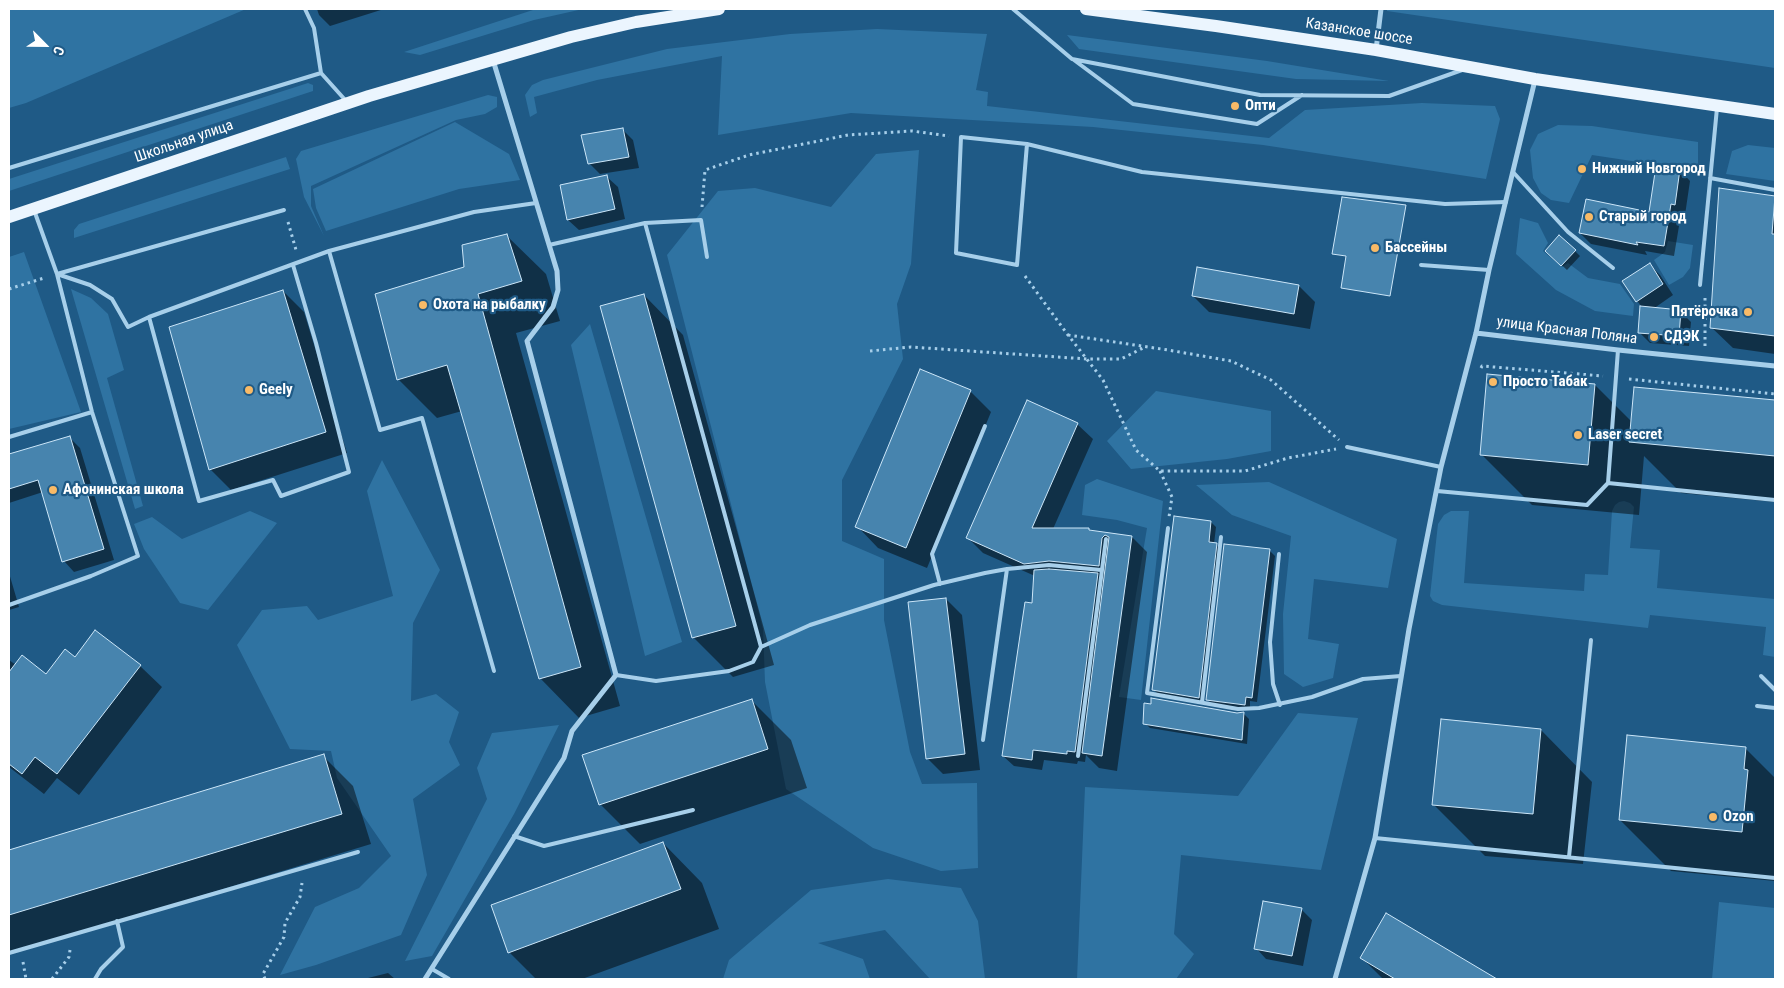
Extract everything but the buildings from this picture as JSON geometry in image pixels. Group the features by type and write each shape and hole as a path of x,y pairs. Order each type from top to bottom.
{"main road":[{"name":"Школьная улица","path":"9,217 369,96 492,60 571,37 636,22 698,10 720,9"},
{"name":"Казанское шоссе","path":"1092,9 1376,50 1535,79"},
{"path":"1535,79 1775,114"}],"street":[{"path":"1376,50 1381,9"},
{"path":"425,979 564,758 572,730 616,676 527,341 553,307 558,290 557,271 492,60"},
{"path":"1335,979 1374,838 1401,676 1441,467 1476,333 1489,270 1535,79"},
{"name":"улица Красная Поляна","path":"1476,333 1775,366"}],"lane":[{"path":"305,9 314,28 321,72 348,103"},
{"path":"1013,9 1072,59 1132,104 1257,124 1302,95"},
{"path":"1072,59 1260,95 1389,96 1467,67"},
{"path":"9,168 321,72"},
{"path":"1700,285 1718,106"},
{"path":"1027,144 1017,265 956,253 961,137 1027,144 1142,172 1445,204 1506,202"},
{"path":"1513,172 1568,232 1613,268"},
{"path":"1710,178 1775,190"},
{"path":"57,274 90,285 112,299 128,327 149,317 329,251 474,212 536,203"},
{"path":"9,605 91,576 138,556 92,412 57,274 34,209"},
{"path":"57,274 284,210"},
{"path":"549,245 645,223 701,220 707,257"},
{"path":"645,223 761,647"},
{"path":"329,251 380,430 422,418 494,671"},
{"path":"149,317 199,501 273,480 281,496 349,472 316,343 293,265"},
{"path":"1421,265 1489,270"},
{"path":"1437,491 1587,505 1608,483 1618,350"},
{"path":"9,437 92,412"},
{"path":"940,584 932,554 985,426"},
{"path":"1347,447 1441,467"},
{"path":"1608,483 1775,500"},
{"path":"1168,528 1148,693 1238,709 1259,708 1312,697 1363,679 1401,676"},
{"path":"1202,702 1221,537"},
{"path":"1078,756 1106,539"},
{"path":"1279,554 1270,642 1273,684 1280,705"},
{"path":"616,676 656,681 729,671 753,662 761,647 810,625 940,584 1008,569 1049,565 1101,570"},
{"path":"983,740 1008,569"},
{"path":"1569,857 1592,640"},
{"path":"1761,676 1775,690"},
{"path":"1758,706 1775,708"},
{"path":"514,836 544,846 693,810"},
{"path":"1374,838 1775,878"},
{"path":"9,953 358,852"},
{"path":"95,979 101,969 122,947 117,921"},
{"path":"432,969 449,979"}],"path":[{"path":"701,220 705,170 750,154 848,135 912,131 961,137"},
{"path":"284,210 300,262"},
{"path":"1017,265 1103,380 1136,450 1160,471 1172,497 1168,528"},
{"path":"9,289 57,274"},
{"path":"1705,359 1704,325 1706,300"},
{"path":"1068,335 1231,361 1271,380 1347,447"},
{"path":"870,351 911,347 1087,359 1121,359 1145,346"},
{"path":"1479,375 1482,366 1775,394"},
{"path":"1160,471 1245,471 1288,458 1347,447"},
{"path":"264,979 263,974 284,937 285,924 300,897 305,867"},
{"path":"52,979 69,957 73,934"}],"shaded area":[{"path":"9,9 246,9 26,103 9,108"},
{"path":"536,9 583,9 534,20 420,55 404,52"},
{"path":"1387,9 1775,9 1775,68 1387,11"},
{"path":"877,29 987,34 976,90 988,92 987,106 1269,138 1305,110 1422,103 1495,106 1500,119 1486,179 1263,145 1093,127 851,113 718,135 722,56 597,80 534,97 537,113 530,117 525,95 532,85 543,80 667,49 790,34"},
{"path":"1067,35 1267,61 1389,81 1296,79 1079,49"},
{"path":"308,83 313,85 313,91 9,191 9,179"},
{"path":"488,95 497,97 497,107 485,114 456,120 311,186 311,206 324,236 304,197 296,159 301,151"},
{"path":"455,122 509,154 520,180 459,189 326,231 316,208 313,189"},
{"path":"1558,125 1592,126 1698,142 1698,171 1592,155 1569,203 1551,200 1541,193 1533,178 1530,150 1538,134"},
{"path":"1748,145 1775,148 1775,181 1726,174 1732,151"},
{"path":"919,150 911,264 897,304 903,359 842,480 842,541 884,559 884,620 910,752 922,784 977,783 978,868 941,871 873,848 786,789 765,682 763,629 667,255 718,191 755,188 831,207 876,154"},
{"path":"286,157 290,169 74,238 74,230 79,224"},
{"path":"1520,218 1538,223 1548,243 1543,251 1562,267 1568,263 1588,278 1620,284 1634,304 1633,316 1595,311 1556,290 1516,254"},
{"path":"1668,241 1693,245 1690,268 1683,277 1669,285 1654,260 1665,252"},
{"path":"24,252 81,412 9,429 9,257"},
{"path":"71,289 91,298 108,314 124,370 107,378 143,506 135,509"},
{"path":"590,324 682,642 645,656 571,345"},
{"path":"1156,391 1271,411 1271,451 1227,459 1131,469 1107,441"},
{"path":"382,460 440,570 413,623 411,701 436,694 459,712 449,742 460,765 413,799 427,875 401,935 316,965 280,975 315,907 359,888 391,856 337,778 331,751 290,749 237,645 262,610 307,606 318,620 393,596 367,491"},
{"path":"1097,479 1163,501 1141,700 1119,697 1147,528 1117,520 1082,515 1085,485"},
{"path":"1269,482 1397,539 1388,588 1314,579 1308,639 1339,644 1333,678 1303,687 1284,674 1283,614 1291,536 1232,515 1196,485"},
{"path":"1624,501 1634,507 1630,548 1660,550 1657,588 1775,599 1775,657 1763,655 1766,627 1650,615 1648,628 1442,605 1433,601 1430,596 1438,524 1444,515 1451,511 1469,511 1464,583 1584,591 1585,574 1608,575 1612,511 1615,505"},
{"path":"250,511 277,523 208,610 180,603 144,549 134,524 152,517 182,539"},
{"path":"1298,713 1358,718 1321,870 1181,855 1174,934 1194,954 1176,979 1077,979 1085,787 1238,796"},
{"path":"559,725 514,814 432,956 405,961 487,799 477,768 492,733"},
{"path":"888,879 961,888 978,921 985,979 930,979 885,930 818,943 863,959 870,979 723,979 729,960 811,890"},
{"path":"1719,902 1775,908 1775,979 1712,979"}],"place":[{"name":"Опти","path":"1235,106"},
{"name":"Нижний Новгород","path":"1582,169"},
{"name":"Старый город","path":"1589,217"},
{"name":"Бассейны","path":"1375,248"},
{"name":"Охота на рыбалку","path":"423,305"},
{"name":"Пятёрочка","path":"1748,312"},
{"name":"СДЭК","path":"1654,337"},
{"name":"Просто Табак","path":"1493,382"},
{"name":"Geely","path":"249,390"},
{"name":"Laser secret","path":"1578,435"},
{"name":"Афонинская школа","path":"53,490"},
{"name":"Ozon","path":"1713,817"}]}
